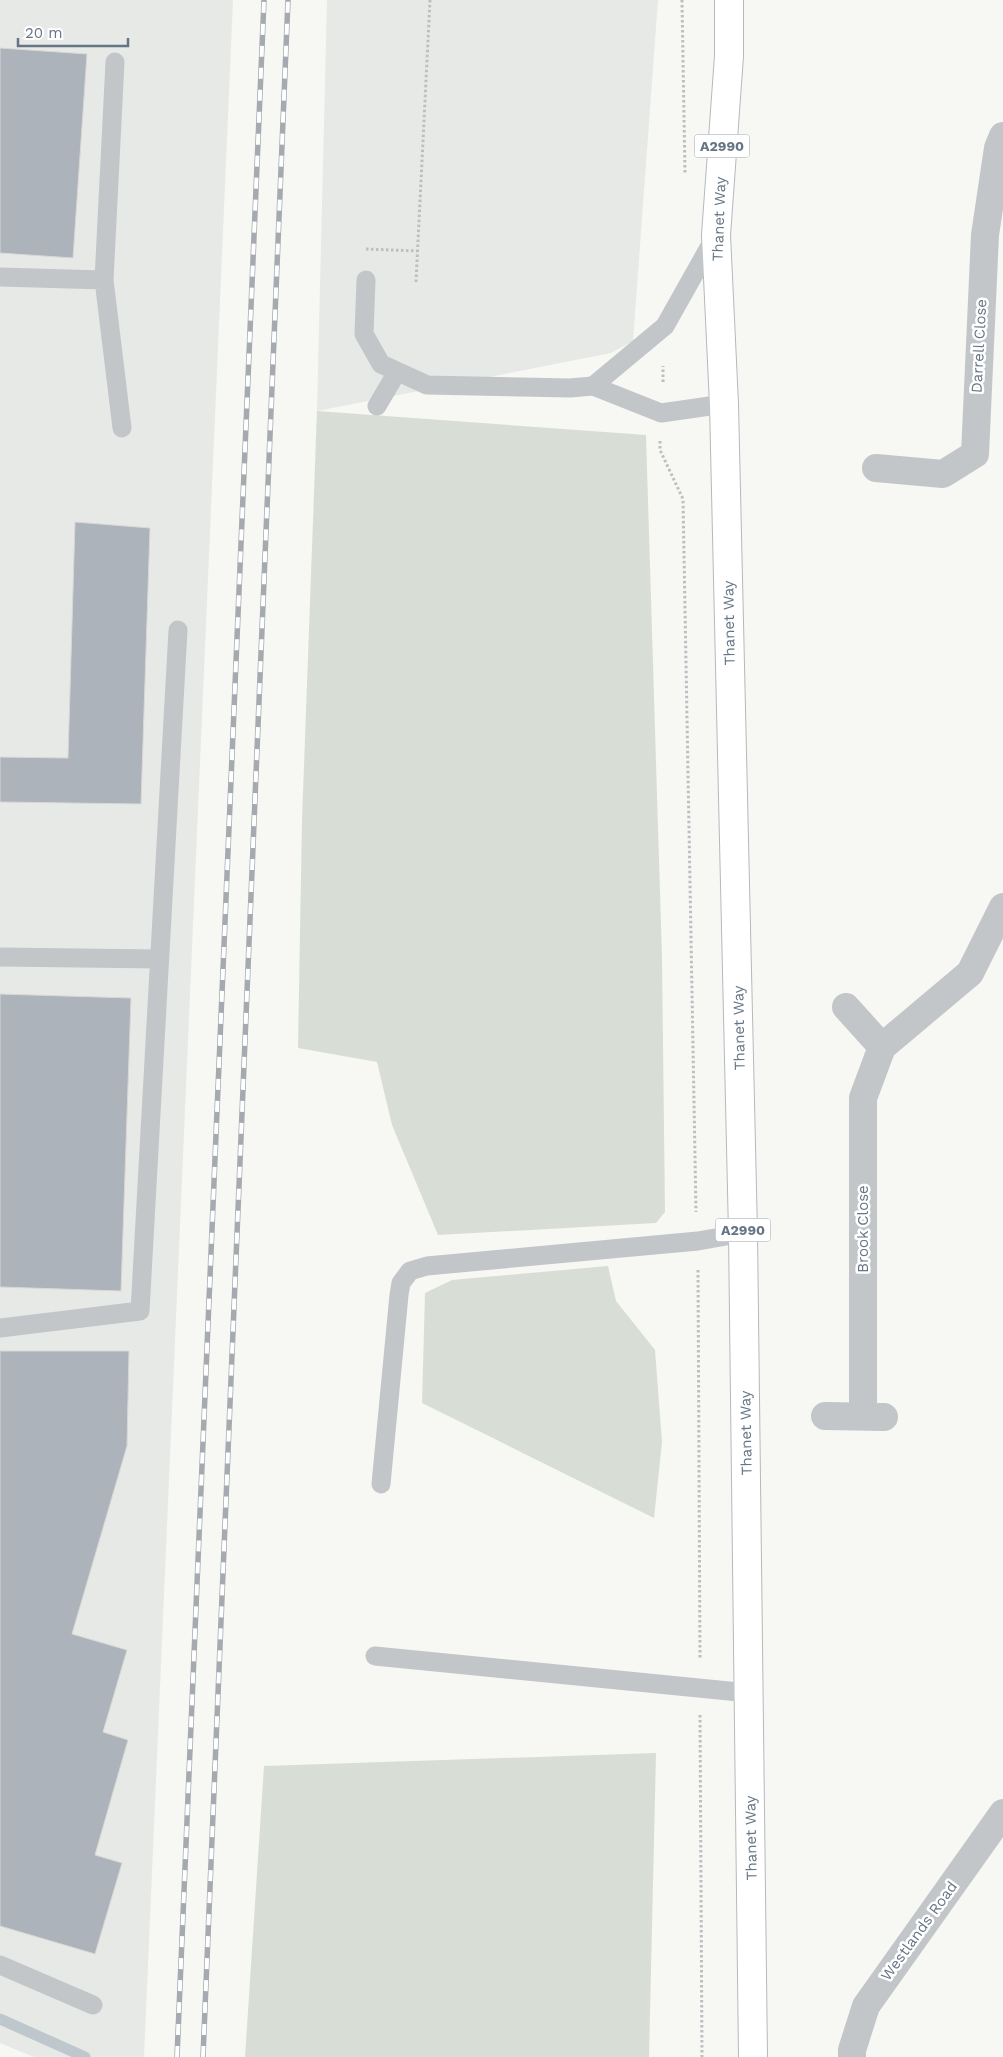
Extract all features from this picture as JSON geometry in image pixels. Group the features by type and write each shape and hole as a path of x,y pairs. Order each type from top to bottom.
{"main road":[{"name":"Thanet Way","path":"729,0 729,56 716,235 724,404 744,1234 753,2057"}],"street":[{"name":"Darrell Close","path":"876,468 943,474 974,454 984,235 998,148 1003,136"},
{"path":"846,1007 882,1046 970,973 1003,907"},
{"name":"Brook Close","path":"825,1416 873,1416 863,1098 882,1046"},
{"name":"Westlands Road","path":"852,2057 852,2050 866,2006 1003,1813"}],"lane":[{"path":"116,62 104,280 122,428"},
{"path":"593,386 665,326 716,235"},
{"path":"0,278 104,280"},
{"path":"366,280 364,334 381,364 427,385 570,388 593,386 661,413 724,404"},
{"path":"377,406 397,372"},
{"path":"0,1328 140,1311 178,630"},
{"path":"0,957 159,959"},
{"path":"381,1484 399,1295 401,1283 410,1271 436,1266 698,1241 744,1234"},
{"path":"375,1656 749,1693"},
{"path":"0,1965 93,2005"}],"path":[{"path":"416,282 430,0"},
{"path":"682,0 685,179"},
{"path":"366,249 417,251"},
{"path":"665,326 660,450 683,499 694,1171 698,1241 702,2057"}],"shaded area":[{"path":"0,0 233,0 144,2057 34,2057 0,2043"},
{"path":"327,0 658,0 633,341 611,353 317,411"},
{"path":"317,411 646,435 662,958 665,1212 656,1223 438,1235 392,1125 377,1062 298,1048 302,820"},
{"path":"608,1266 616,1301 655,1350 662,1442 654,1518 422,1403 425,1293 452,1280"},
{"path":"656,1753 649,2057 245,2057 264,1766"}],"building":[{"path":"0,48 87,54 73,258 0,253"},
{"path":"75,522 150,528 141,804 0,802 0,757 68,758"},
{"path":"0,994 131,998 121,1291 0,1287"},
{"path":"0,1351 129,1351 127,1446 72,1634 127,1650 103,1732 128,1740 95,1855 122,1863 95,1954 0,1926"}],"waterway":[{"path":"0,2019 85,2057"}],"railway":[{"path":"177,2057 264,0"},
{"path":"203,2057 288,0"}]}
